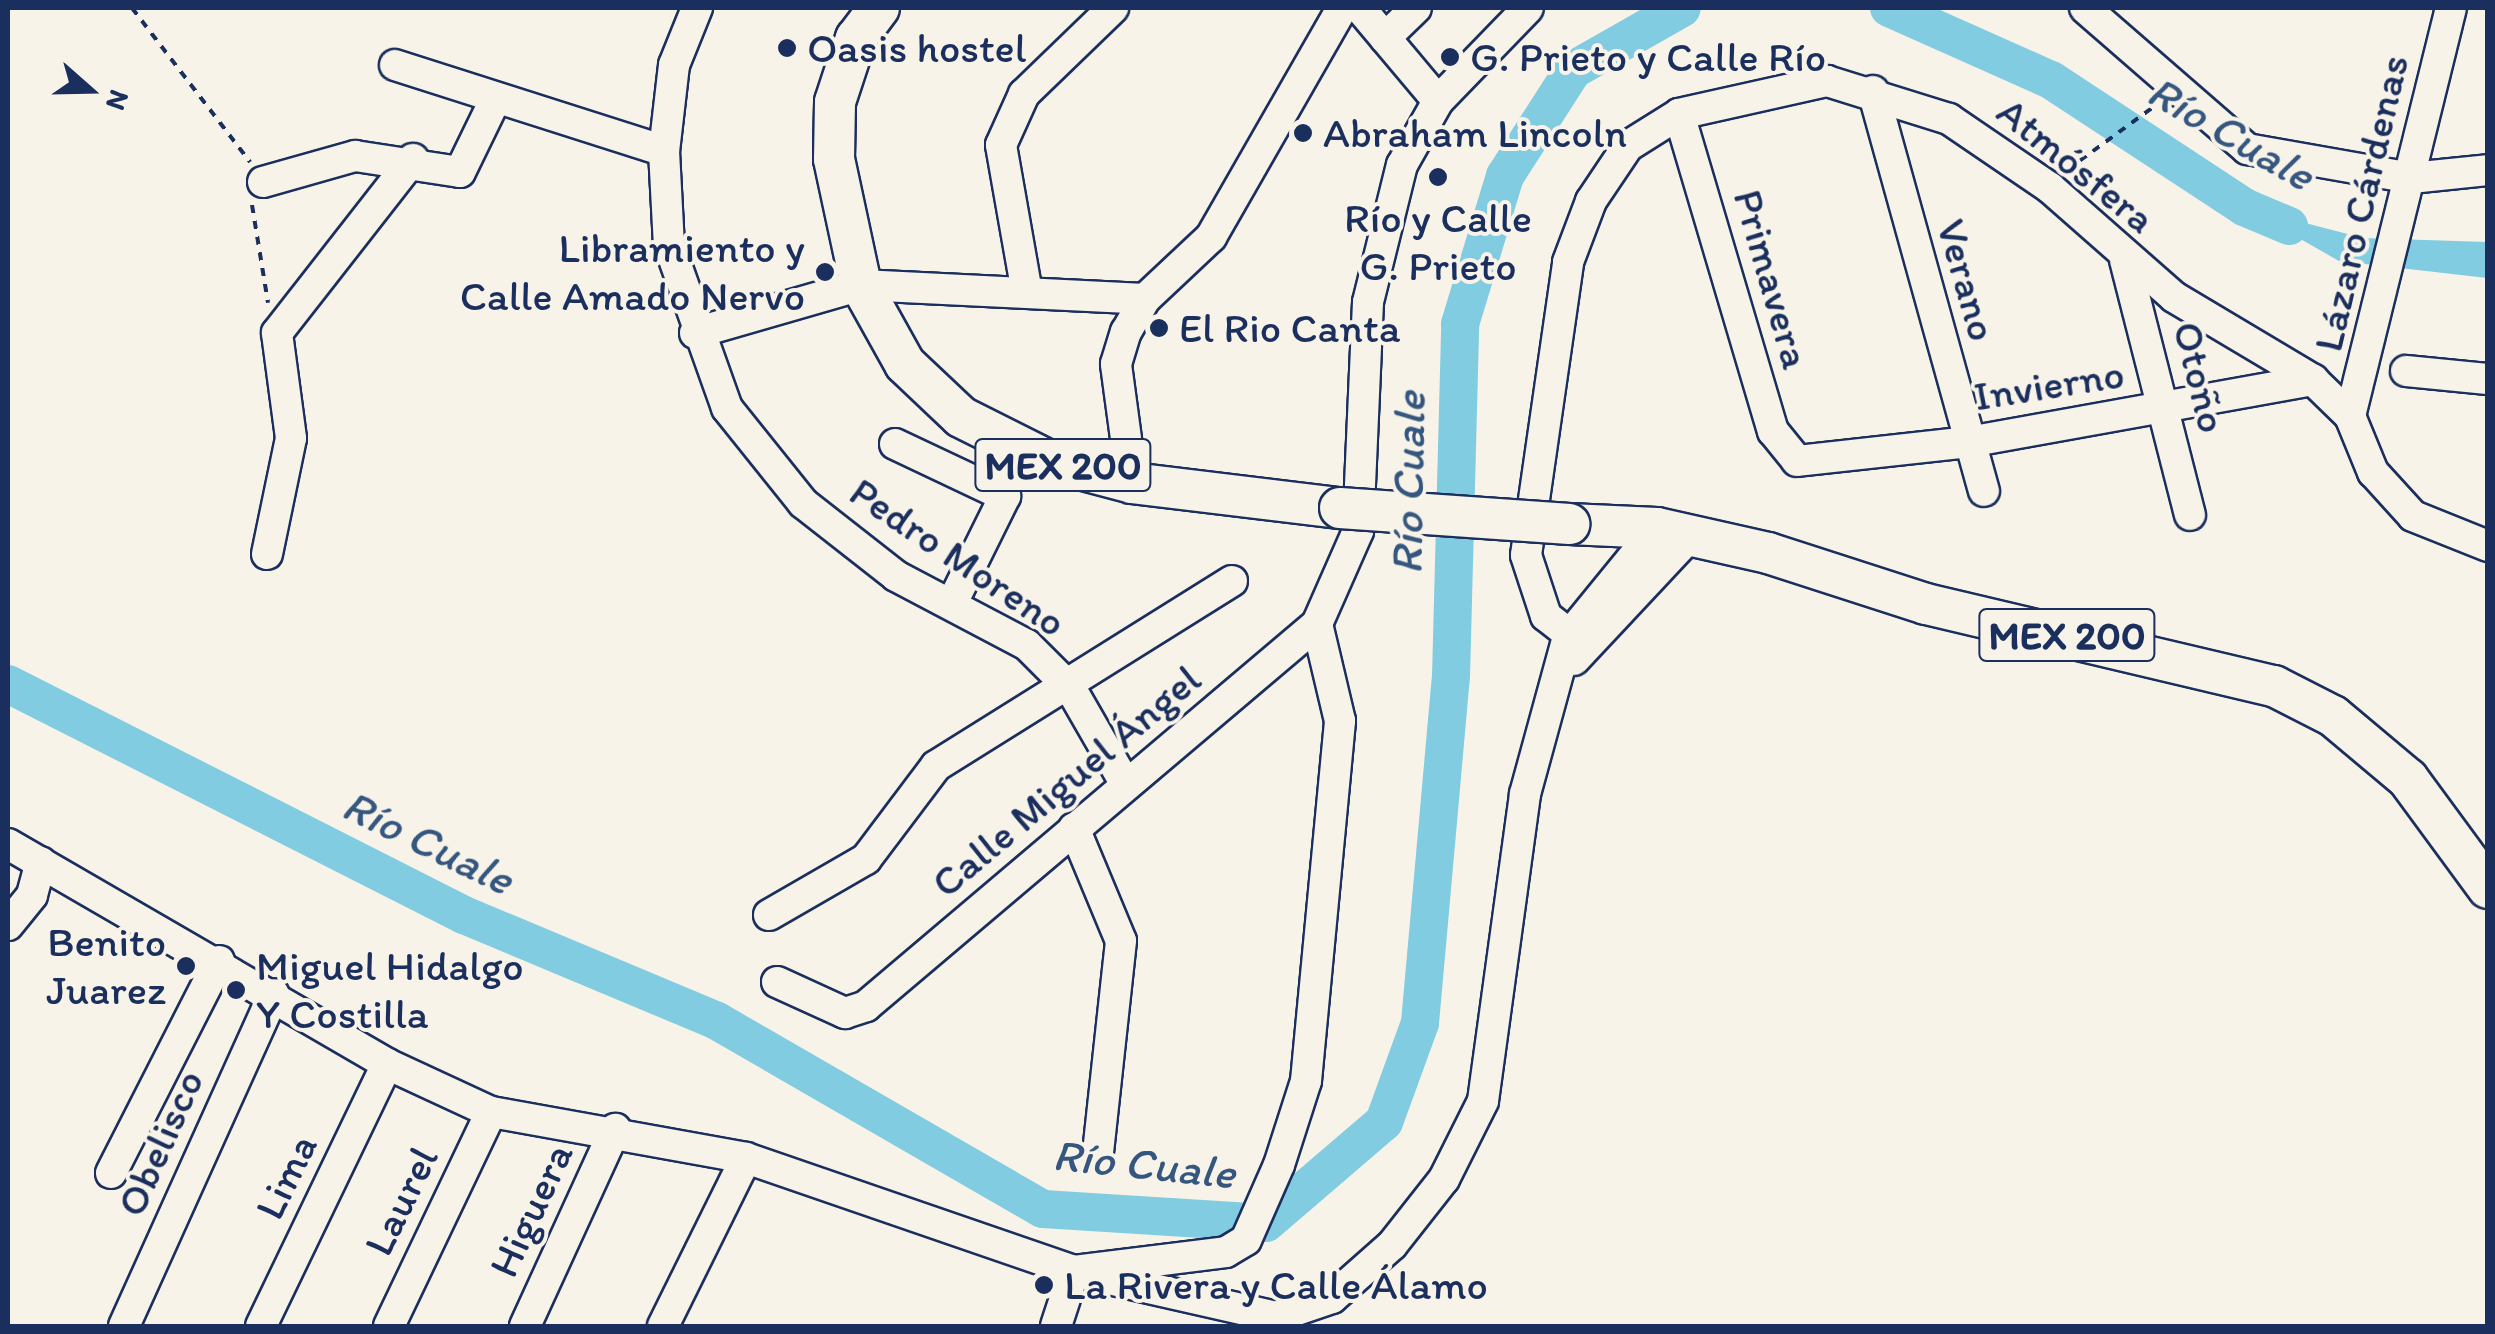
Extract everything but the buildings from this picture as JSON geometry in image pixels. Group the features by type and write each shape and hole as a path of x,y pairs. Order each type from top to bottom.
{"main road":[{"name":"MEX 200","path":"879,8 856,38 835,102 834,159 861,285 905,364 961,417 1048,461 1132,483 1349,519 1569,524 1674,532 1926,604 2274,686 2333,716 2408,779 2488,888"}],"street":[{"name":"Pedro Moreno","path":"697,8 674,66 664,151 668,245 695,333 727,408 804,504 896,576 954,601 1027,645 1071,689 1125,783"},
{"path":"1026,287 1001,145 1024,94 1113,8"},
{"path":"1132,483 1116,364 1145,299 1211,237 1342,8"},
{"path":"1360,8 1438,101"},
{"path":"1386,38 1416,8"},
{"path":"1349,519 1368,302 1402,165 1438,101 1528,8"},
{"path":"2084,8 2246,149 2409,192 2488,170"},
{"name":"Lázaro Cárdenas","path":"2350,416 2375,338 2451,8"},
{"path":"395,65 664,151"},
{"name":"Atmósfera","path":"1577,642 1530,587 1526,555 1568,262 1590,200 1628,146 1679,114 1827,81 1873,90 1949,119 2050,188 2125,260 2313,380 2350,416 2373,472 2413,516 2488,546"},
{"name":"Verano","path":"1873,90 1984,490"},
{"path":"263,182 354,156 413,159 460,172 496,98"},
{"name":"Primavera","path":"1679,114 1773,431 1797,461"},
{"path":"267,554 290,452 277,333 413,159"},
{"name":"Otoño","path":"2125,260 2166,409 2190,516"},
{"path":"695,333 861,285 1026,287 1145,299"},
{"path":"2406,371 2488,378"},
{"name":"Invierno","path":"1797,461 1968,442 2313,380"},
{"path":"896,444 1004,496 954,601"},
{"name":"Calle Miguel Ángel","path":"777,982 845,1013 866,1006 1317,624 1349,519"},
{"path":"8,844 219,961 387,1064 491,1112 615,1129 746,1158 1074,1270 1276,1317 1332,1298 1392,1245 1444,1178 1483,1101 1525,794 1562,673 1577,642 1674,532"},
{"path":"769,916 866,859 936,766 1071,689 1232,581"},
{"path":"1074,1270 1226,1252 1246,1240 1279,1165 1306,1080 1340,721 1317,624"},
{"path":"1074,828 1121,940 1098,1154"},
{"path":"8,924 32,895 41,862"},
{"path":"111,1173 219,961"},
{"name":"Obelisco","path":"124,1326 274,994"},
{"name":"Lima","path":"261,1326 387,1064"},
{"name":"Laurel","path":"389,1326 491,1112"},
{"name":"Higuera","path":"524,1326 615,1129"},
{"path":"663,1326 746,1158"},
{"path":"1056,1326 1074,1270"}],"path":[{"path":"132,8 263,182 248,212 277,333"},
{"path":"2081,154 2159,104"}],"water":[{"path":"2244,207 2363,238 2487,242 2487,278 2339,261"}],"waterway":[{"name":"Río Cuale","path":"8,684 464,915 717,1021 1043,1209 1266,1223 1384,1122 1420,1023 1451,677 1460,324 1505,176 1573,70 1682,8"},
{"name":"Río Cuale","path":"1889,8 2051,80 2244,207 2289,226"}],"place":[{"name":"Oasis hostel","path":"787,48"},
{"name":"G. Prieto y Calle Río","path":"1450,57"},
{"name":"Abraham Lincoln","path":"1303,133"},
{"name":"Río y Calle G. Prieto","path":"1438,177"},
{"name":"Libramiento y Calle Amado Nervo","path":"825,272"},
{"name":"El Rio Canta","path":"1159,328"},
{"name":"Benito Juarez","path":"186,966"},
{"name":"Miguel Hidalgo Y Costilla","path":"236,990"},
{"name":"La Rivera y Calle Álamo","path":"1044,1285"}]}
